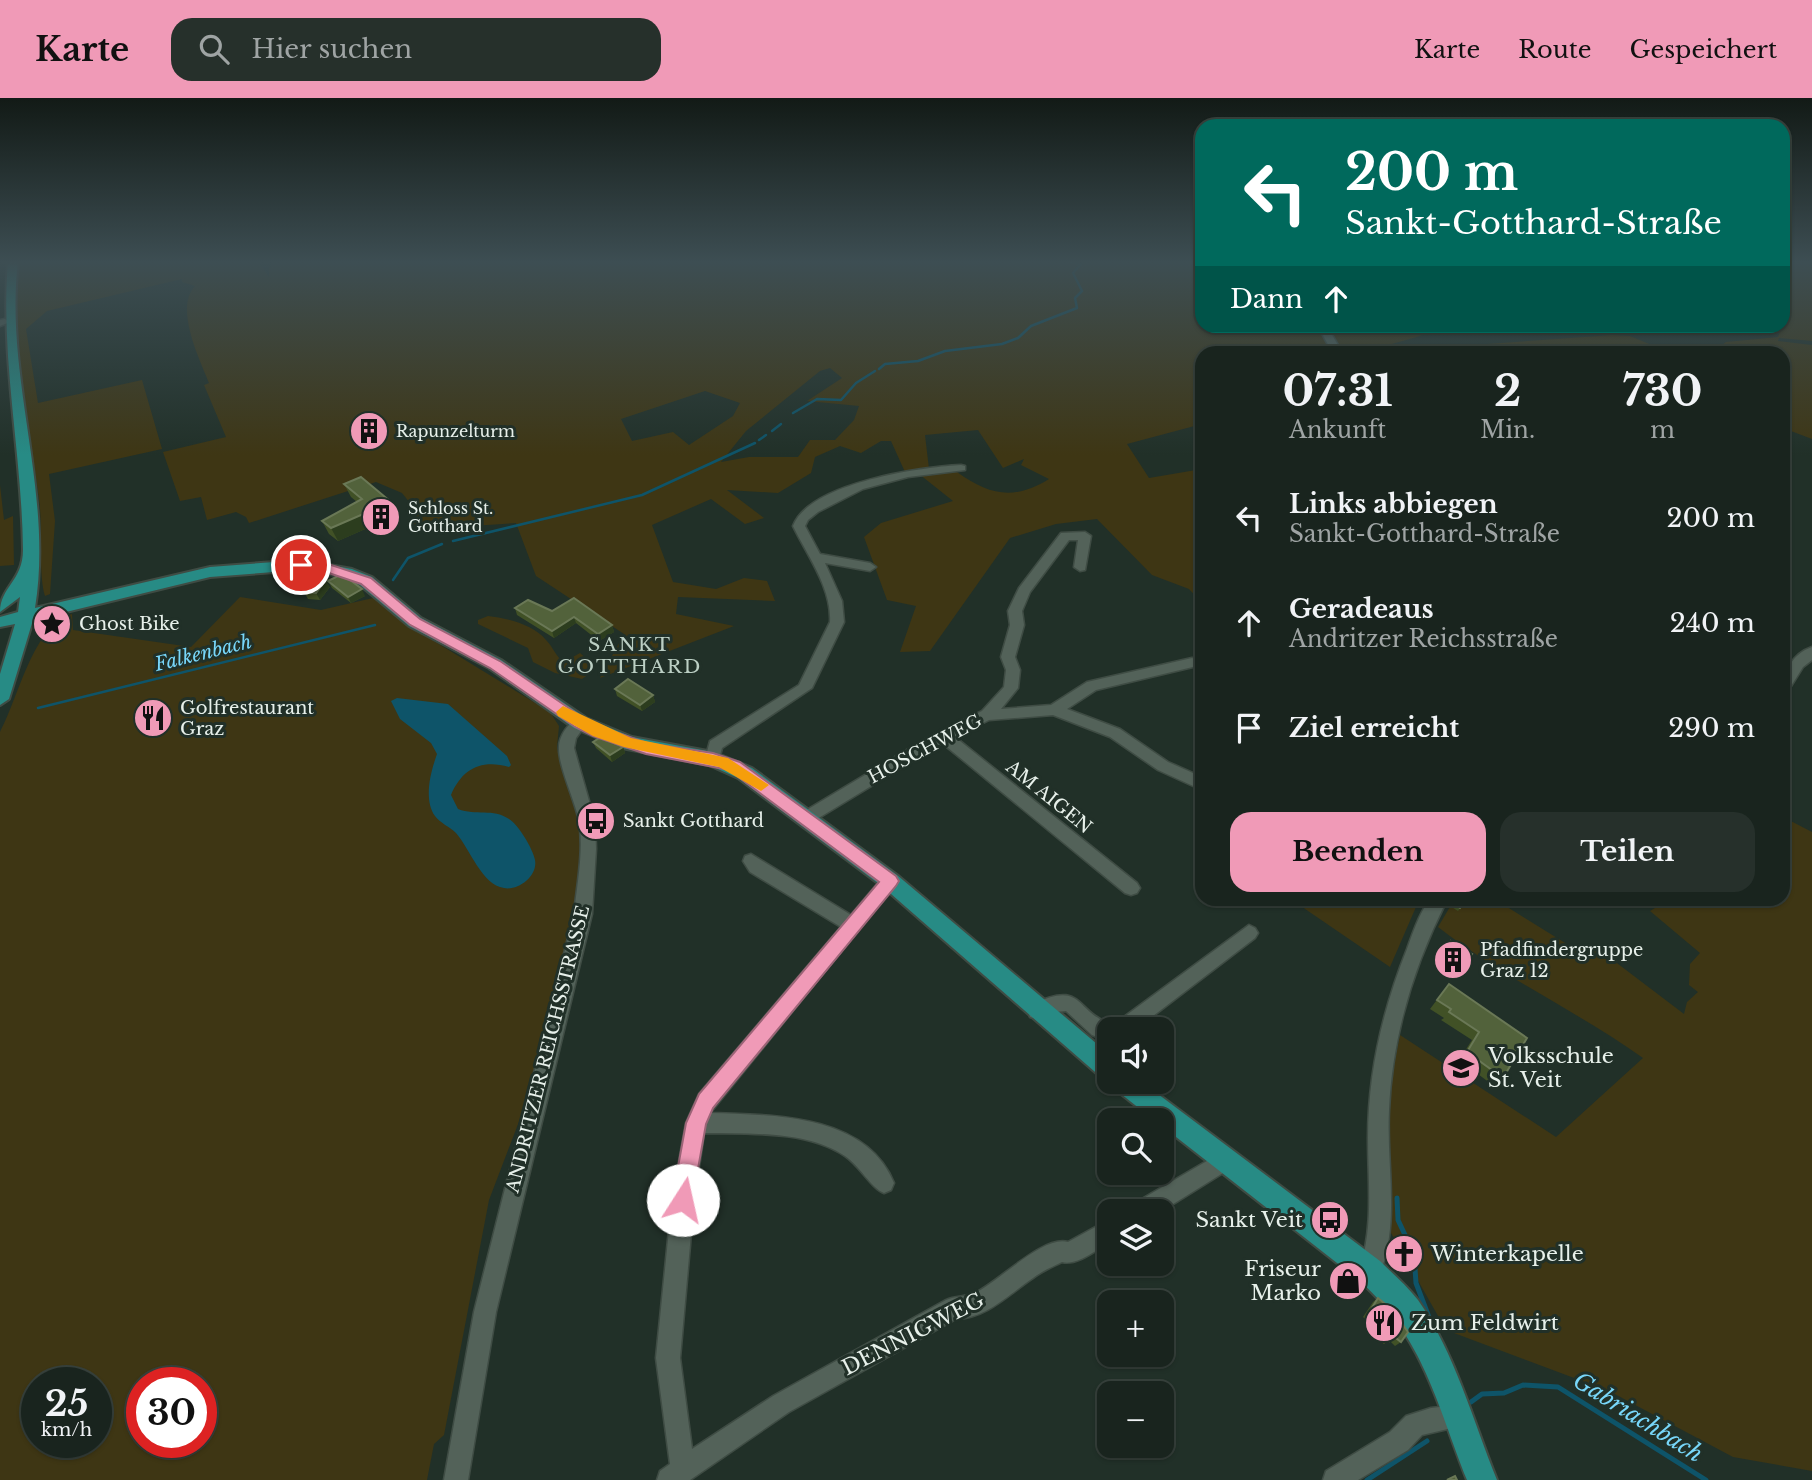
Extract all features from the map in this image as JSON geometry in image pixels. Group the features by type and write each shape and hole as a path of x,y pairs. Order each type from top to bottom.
{"main road":[{"path":"0,699 25,615 30,543 26,474 2,325"},
{"path":"0,622 210,572 284,565 334,569 366,581 415,622 509,673 580,723 646,748 713,759 745,772 890,881 1037,1011 1097,1059"},
{"path":"0,607 15,594 28,570"},
{"path":"14,657 41,624 80,601"},
{"path":"1139,1094 1370,1270 1409,1311 1482,1480"}],"street":[{"path":"713,759 715,745 805,688 814,674 839,616 799,526 800,521 814,509 875,479 961,468"},
{"path":"987,715 1011,688 1013,670 1008,657 1017,625 1015,611 1024,591 1065,536 1085,536 1080,567"},
{"path":"814,557 870,567"},
{"path":"1790,679 1809,657"},
{"name":"HOSCHWEG","path":"1054,710 1092,687 1192,663"},
{"name":"HOSCHWEG","path":"806,818 944,736 987,715 1054,710 1115,733 1163,766 1195,781"},
{"name":"ANDRITZER REICHSSTRASSE","path":"456,1480 485,1312 583,914 588,849 587,822 566,748 569,736 580,723"},
{"name":"AM AIGEN","path":"944,736 1131,888"},
{"path":"751,861 756,867 852,924"},
{"path":"676,1475 668,1359 683,1200 696,1123 706,1101 890,881"},
{"path":"1370,1270 1379,1243 1378,1104 1387,1040 1409,964 1434,906"},
{"path":"1137,1017 1249,933"},
{"path":"1037,1011 1056,1000 1067,1001 1097,1024"},
{"path":"696,1123 796,1127 832,1139 867,1160 884,1183"},
{"path":"1162,1199 1224,1161"},
{"name":"DENNIGWEG","path":"676,1475 781,1404 954,1308 964,1309 1061,1251 1069,1253 1097,1237"},
{"path":"1335,1480 1399,1441 1415,1425 1457,1417"}],"shaded area":[{"path":"14,325 30,325 26,329 38,403 142,380 162,449 49,474 55,521 50,594 45,596 39,500"},
{"path":"189,325 1195,325 1195,333 1427,333 1384,346 1195,346 1195,426 1127,444 1149,478 1195,470 1195,595 1189,589 1152,575 1097,519 1056,524 1010,538 930,651 900,652 916,606 887,600 864,537 881,523 953,501 919,474 957,472 980,486 1013,493 1049,479 1021,465 1024,459 1003,468 978,430 925,435 929,469 905,472 891,441 881,441 861,453 840,446 815,457 811,473 778,493 727,490 764,518 745,524 711,499 652,525 673,582 716,589 744,578 767,581 775,601 678,597 676,614 734,626 600,678 624,634 536,576 516,523 411,530 414,508 402,493 376,482 249,523 246,517 236,512 207,520 201,497 180,501 163,452 226,437 204,385 209,383","holes":["830,368 842,378 807,401 859,406 854,420 835,440 810,440 798,457 749,457 721,462 746,431 820,371","705,391 740,403 733,416 689,445 673,432 632,441 621,419"]},
{"path":"1790,325 1812,325 1812,341 1779,338 1778,341 1812,345 1812,439 1790,431 1790,346 1721,346 1726,342 1778,337 1780,333 1790,333"},
{"path":"1612,335 1630,336 1654,346 1471,346"},
{"path":"0,485 4,520 13,516 14,565 0,566"},
{"path":"240,597 321,610 373,598 411,627 550,712 559,726 557,747 578,809 583,853 575,918 533,1085 489,1200 444,1435 434,1444 427,1480 0,1480 0,732 28,664 47,632 58,621 72,614 73,630 191,647"},
{"path":"488,616 535,630 564,662 580,653 588,660 589,674 582,679 555,673 533,662 528,648 478,624 478,620"},
{"path":"1790,821 1812,832 1812,1471 1733,1457 1609,1391 1446,1330 1391,1233 1389,1091 1400,1035 1556,1137 1643,1058 1488,962 1438,927 1450,906 1506,906 1570,946 1601,951 1684,1014 1687,1002 1698,992 1689,985 1690,964 1700,953 1650,911 1658,906 1790,906"},
{"path":"1301,906 1416,906 1390,967"}],"water":[{"path":"397,698 448,704 507,756 511,765 509,767 490,764 474,768 461,779 451,795 458,809 497,814 517,826 535,860 533,872 521,885 504,888 489,880 456,833 435,816 429,802 429,793 437,754 431,743 400,719 391,701"}],"building":[{"path":"361,477 391,502 331,528 322,521 362,499 344,484"},
{"path":"342,574 362,589 348,597 328,581"},
{"path":"313,580 326,580 316,593 304,592"},
{"path":"574,598 612,625 598,634 574,617 552,631 515,608 528,600 552,611"},
{"path":"628,679 653,695 640,705 615,689"},
{"path":"601,737 623,747 610,755 593,742"},
{"path":"1451,941 1472,954 1464,966 1443,954"},
{"name":"Volksschule St. Veit","path":"1449,984 1527,1038 1503,1078 1467,1052 1479,1032 1449,1012 1451,1009 1437,1000"},
{"name":"Friseur Marko","path":"1347,1267 1363,1280 1354,1294 1338,1281"},
{"name":"Zum Feldwirt","path":"1378,1298 1391,1309 1408,1332 1401,1342 1392,1335 1389,1341 1381,1334 1384,1328 1368,1314"}],"waterway":[{"name":"Falkenbach","path":"879,369 885,364 918,361 945,351 1002,344 1018,338 1032,325"},
{"name":"Falkenbach","path":"793,413 817,399 841,400 856,383 875,371"},
{"name":"Falkenbach","path":"772,431 781,424"},
{"name":"Falkenbach","path":"759,440 766,435"},
{"name":"Falkenbach","path":"453,541 642,495 755,443"},
{"name":"Falkenbach","path":"393,580 408,558 442,544"},
{"name":"Falkenbach","path":"38,708 375,625"},
{"path":"1397,1198 1398,1220 1414,1254 1416,1283 1430,1320"},
{"name":"Gabriachbach","path":"1471,1402 1482,1394 1504,1393 1523,1385 1558,1387 1706,1480"},
{"name":"Gabriachbach","path":"1367,1480 1427,1441"}],"slow traffic":[{"path":"563,712 599,732 629,743 713,759 734,766 761,785"}],"place":[{"name":"Rapunzelturm","path":"369,431"},
{"name":"Schloss St. Gotthard","path":"381,517"},
{"name":"Ghost Bike","path":"52,624"},
{"name":"Golfrestaurant Graz","path":"153,718"},
{"name":"Sankt Gotthard","path":"596,821"},
{"name":"Pfadfindergruppe Graz 12","path":"1453,960"},
{"name":"Volksschule St. Veit","path":"1461,1068"},
{"name":"Sankt Veit","path":"1330,1220"},
{"name":"Winterkapelle","path":"1404,1254"},
{"name":"Friseur Marko","path":"1348,1281"},
{"name":"Zum Feldwirt","path":"1384,1323"}],"district":[{"name":"SANKT GOTTHARD","path":"630,655"}],"route":[{"path":"301,565 322,566 366,581 415,622 495,664 580,723 599,732 646,748 713,759 734,766 890,881 706,1101 696,1123 683,1200"}]}
